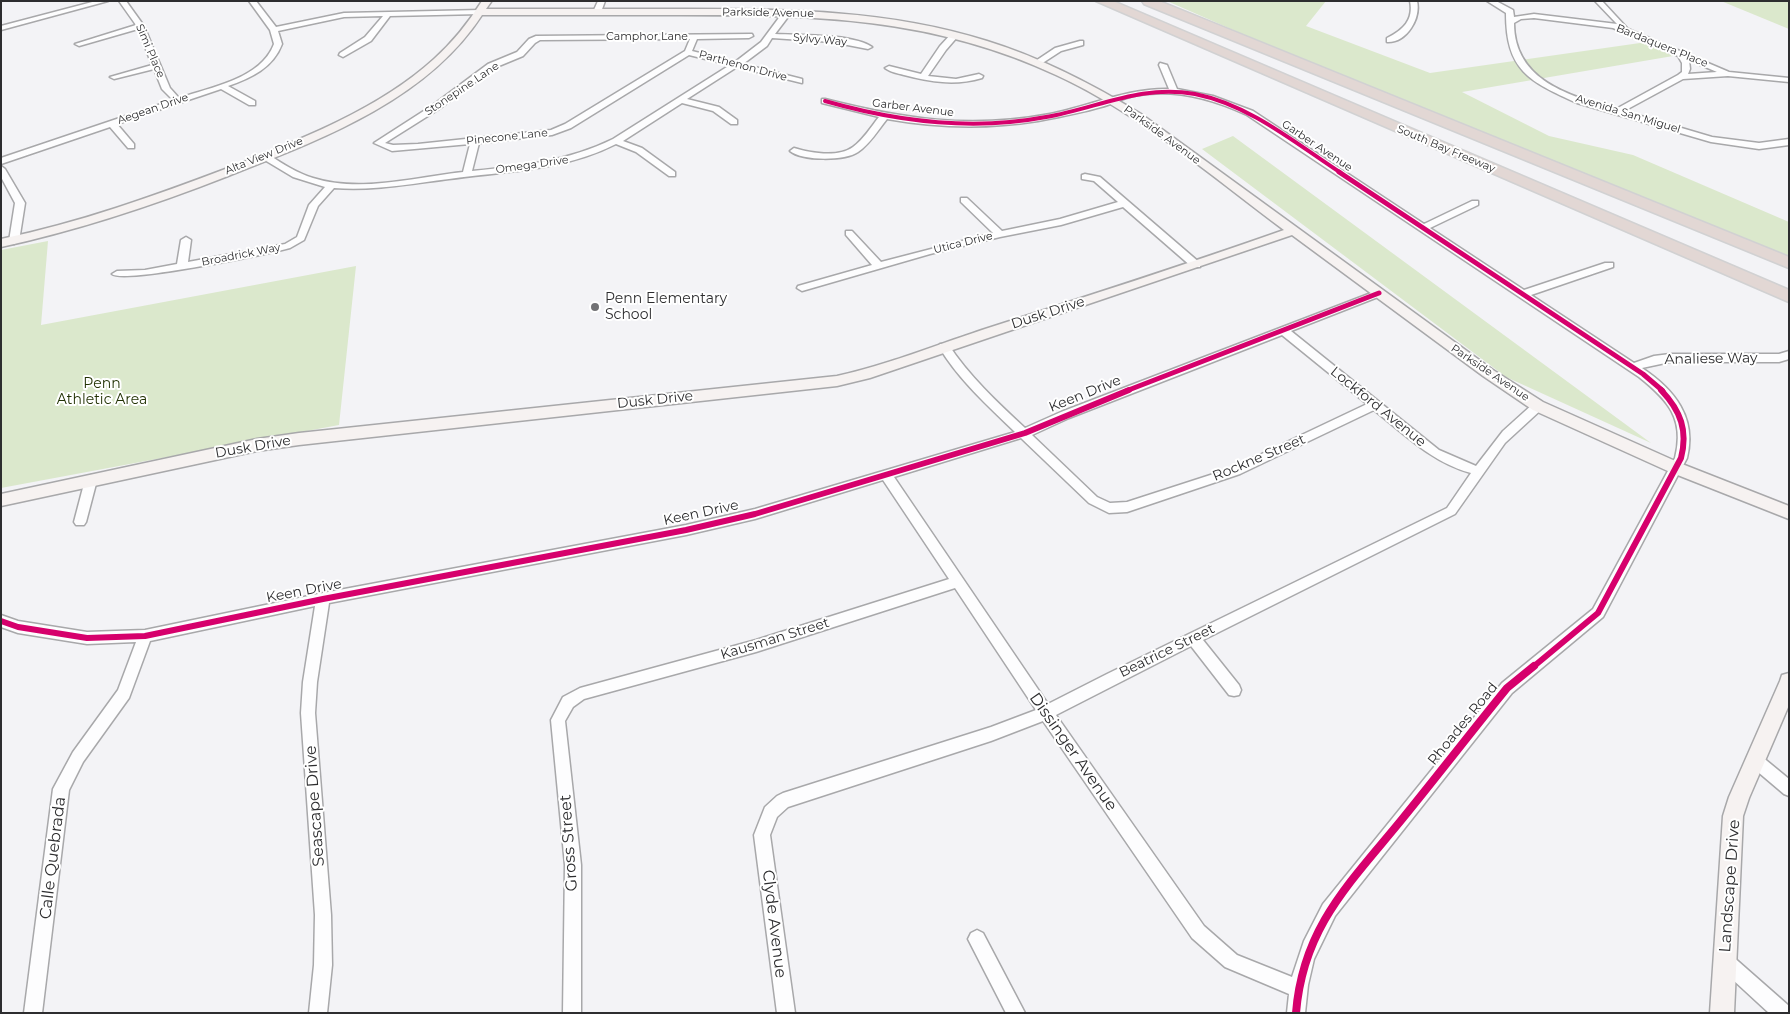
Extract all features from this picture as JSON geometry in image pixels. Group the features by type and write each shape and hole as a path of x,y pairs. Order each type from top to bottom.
{"highway":[{"path":"1095,1 1160,26"},
{"name":"South Bay Freeway","path":"1102,1 1789,297"},
{"name":"South Bay Freeway","path":"1148,1 1789,263"}],"street":[{"path":"1,20 4,28 105,1"},
{"name":"Simi Place","path":"122,1 140,26 166,89 178,101"},
{"path":"252,1 274,30"},
{"name":"Alta View Drive","path":"1,243 122,211 266,156 330,128 399,89 447,52 481,12 487,1"},
{"path":"597,12 602,1"},
{"path":"1390,40 1403,33 1412,24 1415,14 1413,1"},
{"path":"1490,1 1510,12 1510,22"},
{"path":"1598,1 1627,30"},
{"path":"343,55 368,39 389,13"},
{"name":"Parkside Avenue","path":"274,30 344,15 389,13 787,13 866,18 955,35 981,42 1038,62 1089,86 1112,100 1488,373 1538,406 1676,468 1789,513"},
{"name":"Omega Drive","path":"266,156 294,175 332,185 384,184 542,166 574,159 606,148 735,65 764,44 787,13"},
{"name":"Bardaquera Place","path":"1510,22 1519,17 1534,16 1614,26 1728,74"},
{"name":"Avenida San Miguel","path":"1510,22 1515,58 1529,75 1559,92 1580,101 1711,139 1735,144 1760,146 1789,142"},
{"path":"79,44 140,26"},
{"name":"Aegean Drive","path":"1,161 222,86 250,74 272,57 278,44 274,30"},
{"path":"923,78 943,48 955,35"},
{"name":"Camphor Lane","path":"546,37 749,36"},
{"name":"Sylvy Way","path":"771,36 830,39 853,42 868,47"},
{"name":"Stonepine Lane","path":"378,142 436,107 491,66 520,54 532,41 546,37"},
{"path":"688,52 694,37"},
{"path":"1038,62 1047,55 1070,45 1080,43"},
{"name":"Parthenon Drive","path":"688,52 799,81"},
{"name":"Pinecone Lane","path":"378,142 392,148 418,147 552,132 568,126 688,52"},
{"path":"1617,112 1681,77 1686,72 1687,66 1681,54"},
{"path":"1163,65 1174,92"},
{"path":"114,77 157,66"},
{"path":"889,68 936,80 960,81 979,76"},
{"path":"1681,77 1728,74 1789,80"},
{"path":"222,86 252,103"},
{"name":"Garber Avenue","path":"824,101 884,118 954,124 1010,122 1049,116 1137,93 1174,92 1214,99 1250,113 1652,381 1668,396 1683,422 1685,448 1676,468"},
{"path":"681,100 716,110 734,122"},
{"path":"794,151 803,155 848,153 855,150 884,118"},
{"path":"111,123 131,146"},
{"path":"467,174 476,139"},
{"path":"616,141 639,150 672,174"},
{"path":"1,169 20,203 14,240"},
{"path":"1085,177 1097,179 1196,265"},
{"name":"Broadrick Way","path":"117,274 145,273 287,246 297,242 301,238 314,205 332,185"},
{"path":"964,200 1000,234"},
{"name":"Utica Drive","path":"802,288 1000,234 1061,222 1126,203"},
{"path":"1423,228 1475,203"},
{"name":"Dusk Drive","path":"1,500 257,445 328,435 837,381 865,375 944,347 1196,265 1292,231"},
{"path":"850,233 879,266"},
{"path":"182,266 186,240"},
{"path":"1522,294 1609,266"},
{"name":"Keen Drive","path":"1,621 18,626 88,638 145,636 322,599 695,528 756,514 1025,433 1065,415 1379,293"},
{"name":"Lockford Avenue","path":"1283,330 1435,453 1464,467 1479,471"},
{"path":"944,347 956,365 981,393 1025,433"},
{"name":"Analiese Way","path":"1633,367 1654,360 1670,358 1779,358 1789,354"},
{"name":"Rockne Street","path":"1025,433 1093,500 1109,508 1127,507 1236,471 1375,405"},
{"name":"Beatrice Street","path":"762,835 771,812 783,801 991,734 1046,713 1451,511 1468,492 1492,451 1522,418 1538,406"},
{"name":"Rhoades Road","path":"1296,1013 1297,988 1312,940 1329,910 1507,688 1598,613 1676,468"},
{"name":"Dissinger Avenue","path":"885,474 1046,713 1198,932 1231,961 1297,988"},
{"path":"80,522 91,480"},
{"name":"Kausman Street","path":"591,691 756,646 957,582"},
{"name":"Seascape Drive","path":"318,1013 323,965 323,915 308,713 310,682 322,599"},
{"name":"Calle Quebrada","path":"33,1013 61,789 78,757 124,693 145,636"},
{"path":"1194,638 1234,690"},
{"name":"Landscape Drive","path":"1722,1013 1733,816 1739,797 1789,681"},
{"name":"Gross Street","path":"572,1013 573,865 558,720 568,702 580,694 591,691"},
{"path":"1756,761 1789,789"},
{"name":"Clyde Avenue","path":"762,835 786,1013"},
{"path":"976,939 1016,1013"},
{"path":"1725,960 1783,1013"}],"green space":[{"path":"1167,1 1326,1 1306,26 1430,73 1647,42 1673,56 1462,92 1549,136 1633,155 1789,222 1789,257 1370,90"},
{"path":"1721,1 1789,1 1789,29"},
{"path":"1233,136 1651,443 1506,377 1202,149"},
{"name":"Penn Athletic Area","path":"48,241 41,325 356,266 339,425 1,488 1,250"}],"cycle path":[{"path":"825,101 873,114 897,118 971,124 1020,121 1047,117 1091,107 1133,94 1153,91 1196,94 1224,102 1250,113 1643,374 1663,391 1677,410 1684,432 1681,458 1598,613 1507,688 1329,910 1306,959 1299,985 1296,1013"},
{"path":"1,621 18,627 87,638 145,636 323,599 686,530 755,514 1025,433 1065,415 1379,293"}],"place":[{"name":"Penn Elementary School","path":"595,307"}]}
